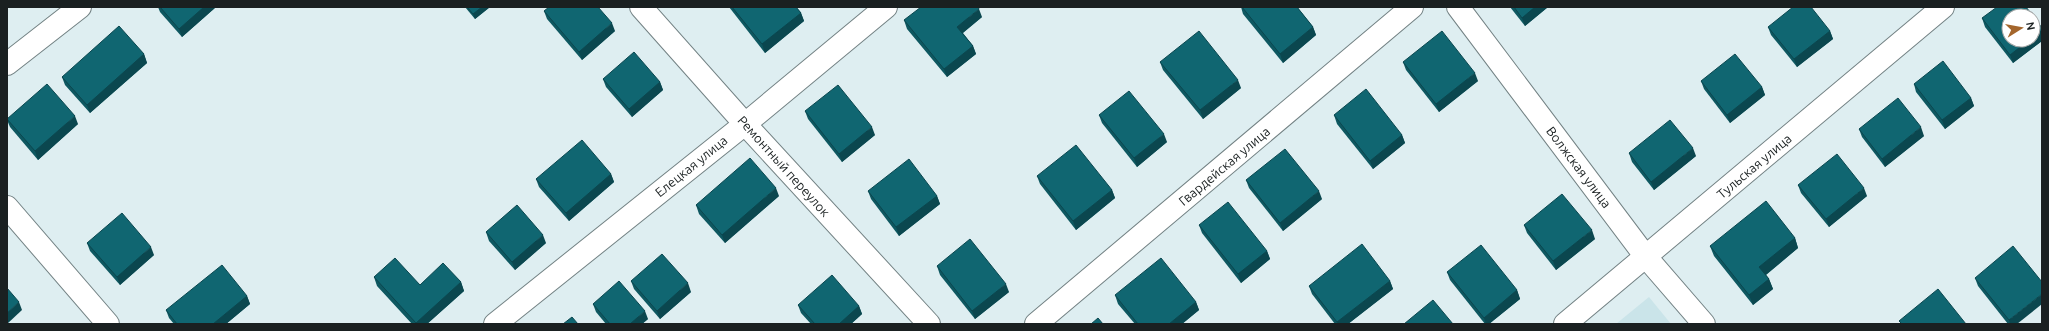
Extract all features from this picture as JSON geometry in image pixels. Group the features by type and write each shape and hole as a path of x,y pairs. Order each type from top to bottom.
{"street":[{"path":"7,64 80,7"},
{"name":"Ремонтный переулок","path":"642,7 745,124 929,324"},
{"name":"Елецкая улица","path":"495,324 745,124 886,7"},
{"name":"Гвардейская улица","path":"1036,324 1412,7"},
{"name":"Волжская улица","path":"1458,7 1646,257 1704,324"},
{"name":"Тульская улица","path":"1565,324 1943,7"},
{"path":"7,207 108,324"}],"shaded area":[{"path":"1649,297 1671,324 1616,324"}],"building":[{"path":"160,7 204,7 179,29"},
{"path":"467,7 482,7 473,14"},
{"path":"549,7 598,7 612,23 579,52 544,11"},
{"path":"732,7 796,7 801,13 762,44"},
{"path":"921,7 978,7 979,9 957,27 973,46 944,69 904,20"},
{"path":"1242,7 1297,7 1313,27 1280,54"},
{"path":"1514,7 1535,7 1522,18"},
{"path":"1793,7 1811,7 1830,31 1794,59 1768,27"},
{"path":"1997,7 2027,8 2001,8 2001,43 1982,18"},
{"path":"119,26 144,54 87,105 62,77"},
{"path":"1199,31 1238,80 1200,110 1160,62"},
{"path":"1442,31 1475,73 1436,104 1403,62"},
{"path":"2005,48 2019,48 2010,55"},
{"path":"634,52 660,82 629,109 603,79"},
{"path":"1735,54 1762,87 1727,115 1701,81"},
{"path":"1943,61 1971,98 1942,120 1914,84"},
{"path":"47,84 75,116 35,151 7,119"},
{"path":"838,85 872,127 839,154 805,111"},
{"path":"1366,89 1402,135 1370,161 1334,115"},
{"path":"1129,91 1164,134 1134,158 1099,115"},
{"path":"1898,98 1921,127 1882,159 1859,129"},
{"path":"1670,120 1693,148 1651,182 1629,153"},
{"path":"582,140 611,174 566,213 536,179"},
{"path":"1076,145 1112,190 1073,221 1037,176"},
{"path":"1285,149 1319,191 1280,223 1246,180"},
{"path":"1837,154 1864,188 1826,219 1798,185"},
{"path":"750,158 776,188 722,235 696,205"},
{"path":"909,159 937,196 896,227 868,191"},
{"path":"1562,194 1592,230 1553,261 1524,225"},
{"path":"1766,201 1795,238 1759,267 1769,279 1749,295 1710,246"},
{"path":"1228,202 1267,251 1238,274 1199,225"},
{"path":"517,205 543,235 512,262 486,232"},
{"path":"122,213 151,247 117,277 87,243"},
{"path":"970,239 1006,284 972,311 937,266"},
{"path":"1362,244 1390,281 1337,322 1309,286"},
{"path":"1481,245 1517,290 1484,318 1447,272"},
{"path":"2013,246 2042,282 2042,294 2009,320 1975,278"},
{"path":"662,254 688,283 657,311 631,281"},
{"path":"395,258 420,285 443,263 461,282 416,323 374,277"},
{"path":"1161,258 1196,302 1169,324 1138,324 1115,295"},
{"path":"222,265 247,296 213,324 177,324 166,310"},
{"path":"832,275 859,306 839,324 815,324 798,305"},
{"path":"619,281 645,311 630,324 610,324 593,304"},
{"path":"7,288 19,302 7,313"},
{"path":"1938,289 1966,324 1902,324 1899,321"},
{"path":"1433,300 1453,324 1404,324"},
{"path":"572,317 578,324 563,324"},
{"path":"1098,318 1103,324 1091,324"}]}
